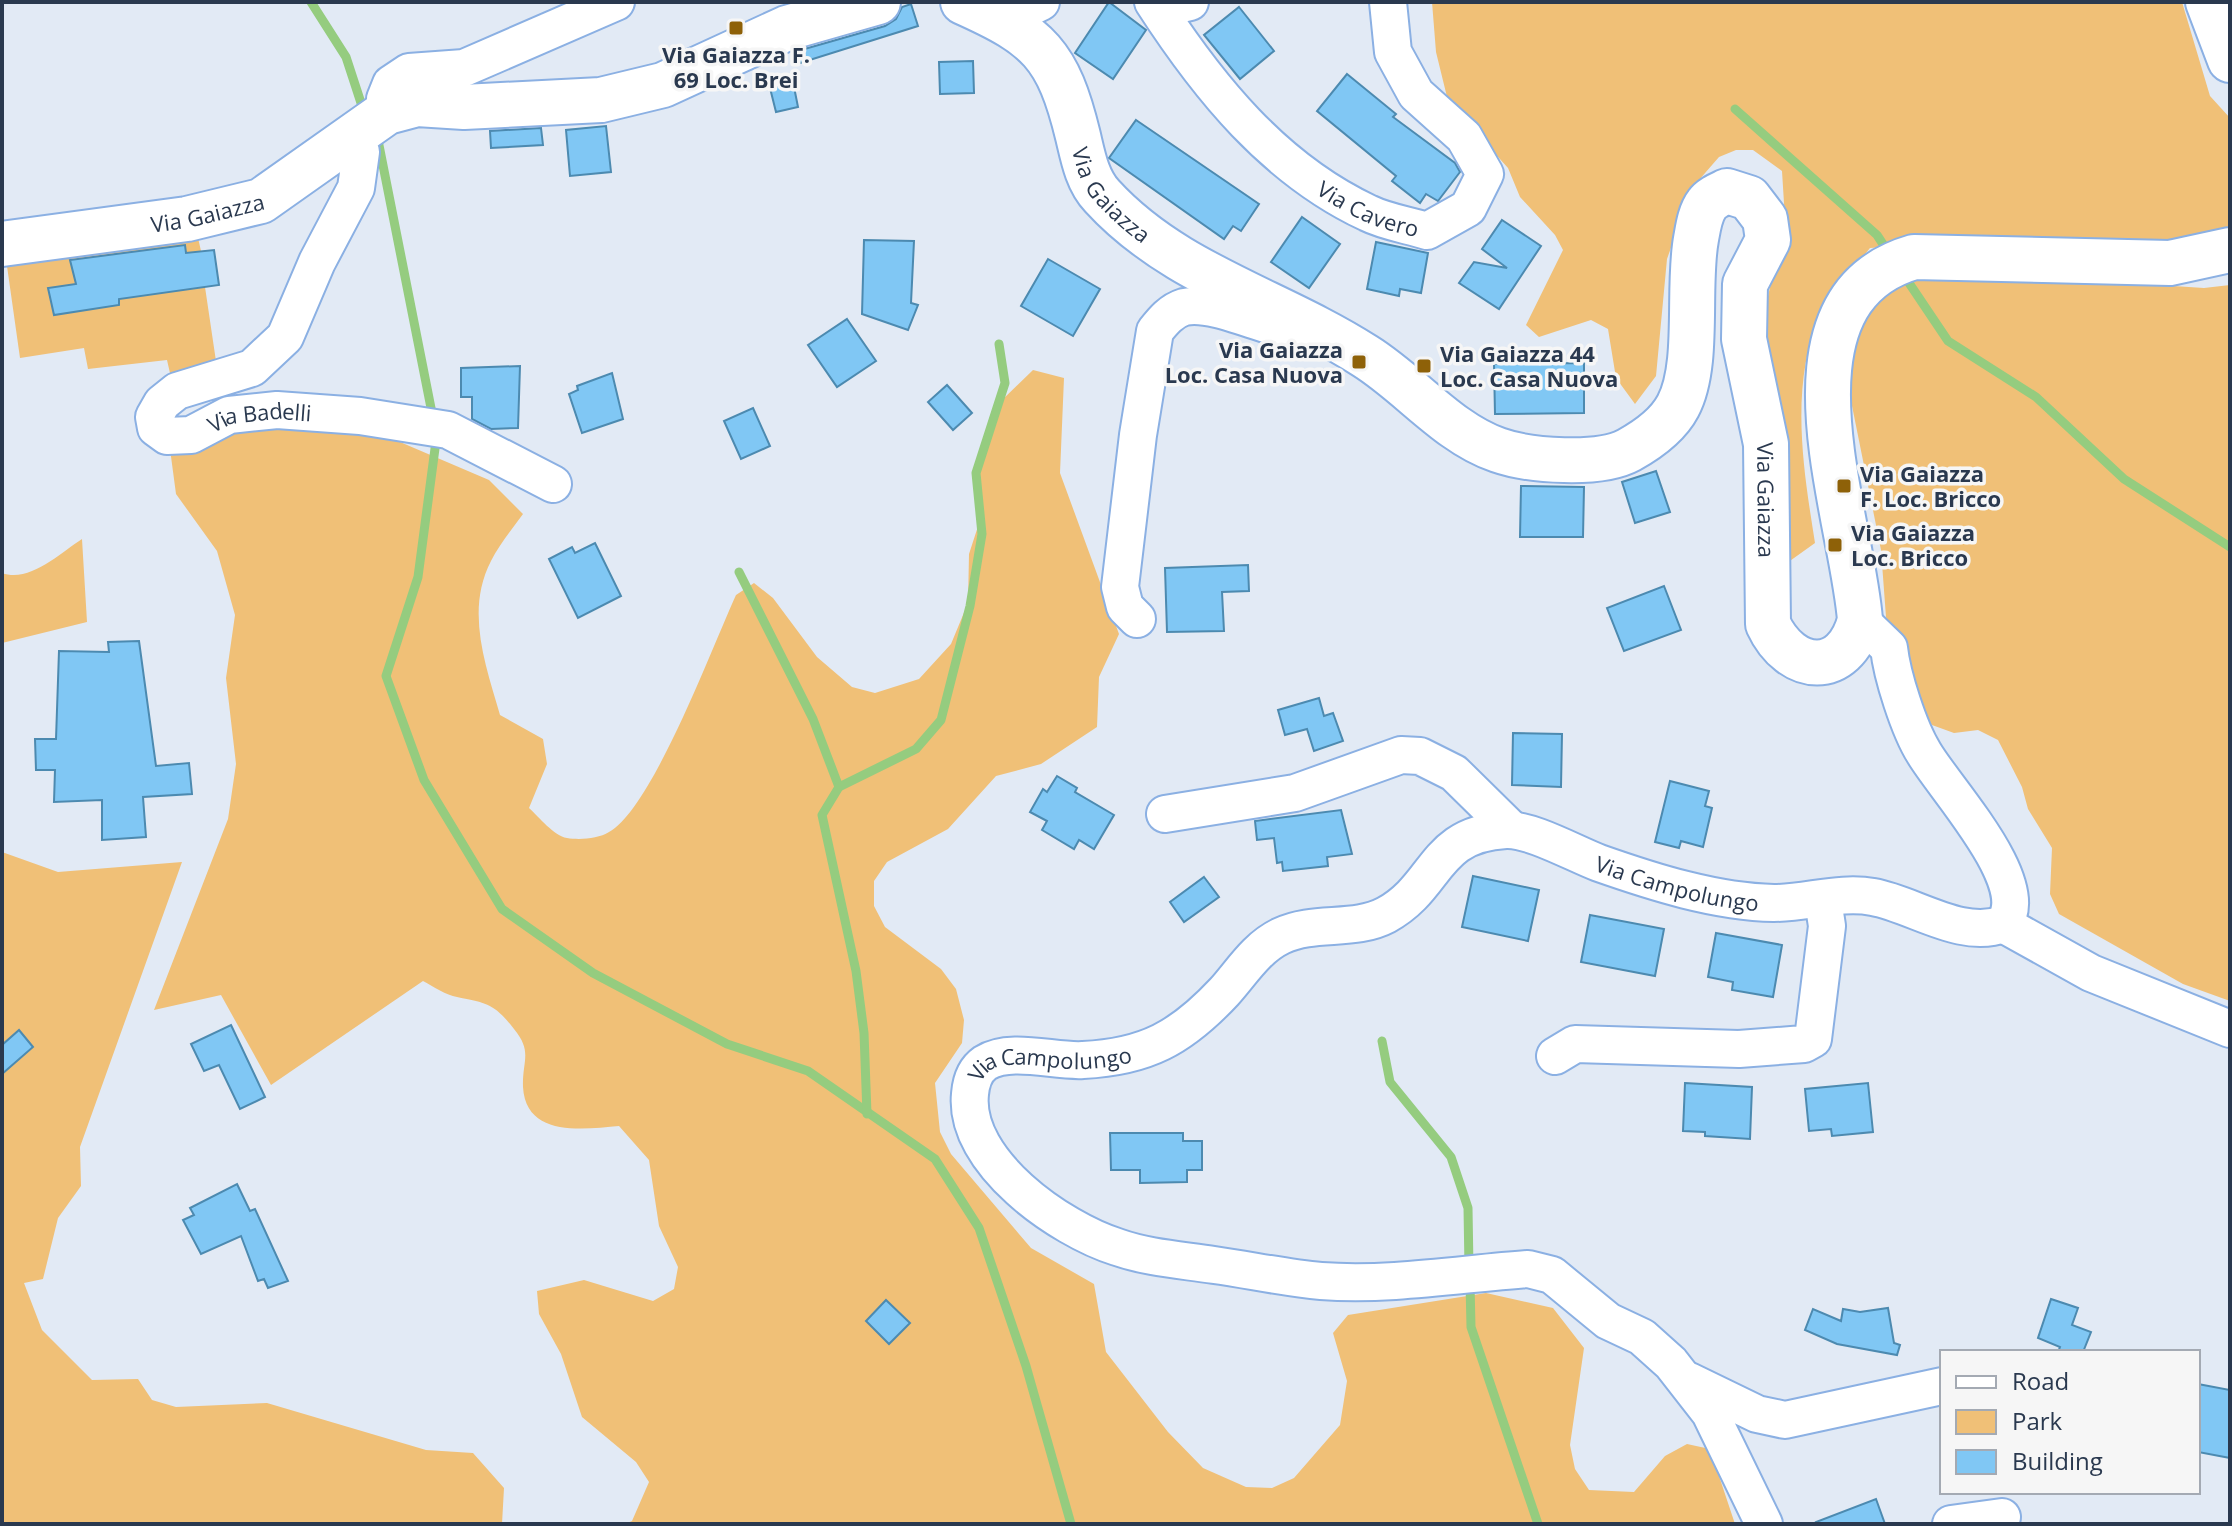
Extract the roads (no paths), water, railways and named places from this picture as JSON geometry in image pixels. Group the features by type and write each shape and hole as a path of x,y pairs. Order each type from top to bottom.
{"main road":[{"name":"Via Gaiazza","path":"2,244 187,219 261,201 369,123 417,104 464,107 601,100 663,85 787,28 878,2"},
{"name":"Via Gaiazza","path":"963,2 1022,11 1032,40 1063,79 1088,175 1101,195 1134,226 1195,270 1323,332 1366,357 1473,439 1520,457 1587,460 1625,452 1665,422 1678,407 1686,384 1691,268 1699,223 1708,203 1727,191 1749,198 1765,219 1768,240 1745,284 1744,339 1766,444 1768,624 1780,647 1790,654 1802,660 1825,662 1845,651 1856,636 1860,620"},
{"path":"2208,2 2230,60"},
{"path":"1860,620 1827,412 1827,363 1839,322 1867,284 1887,265 1914,257 2170,263 2230,250"}],"street":[{"path":"369,123 391,84 409,72 464,68 578,9 616,2"},
{"path":"1155,2 1169,7 1190,2"},
{"name":"Via Cavero","path":"1155,2 1186,54 1238,117 1295,170 1369,214 1427,231 1468,208 1485,174 1464,137 1416,94 1393,52 1388,2"},
{"name":"Via Badelli","path":"369,123 356,188 317,262 285,337 252,368 177,391 162,403 154,417 156,428 167,436 191,435 229,415 277,410 360,416 448,430 553,484"},
{"name":"Via Gaiazza","path":"1137,619 1125,607 1120,587 1138,435 1155,331 1166,317 1184,307 1203,307 1288,332 1309,335 1323,332"},
{"path":"1860,620 1889,648 1891,664 1922,750 2002,868 2011,899 2008,918 2003,924"},
{"path":"1165,814 1295,793 1401,755 1420,756 1454,773 1512,830"},
{"name":"Via Campolungo","path":"1764,1524 1710,1413 1687,1380 1642,1337 1608,1321 1552,1275 1528,1269 1376,1281 1320,1281 1117,1247 1065,1224 995,1165 969,1108 975,1074 984,1064 1021,1057 1078,1061 1133,1056 1162,1043 1222,994 1255,954 1275,939 1303,926 1334,926 1385,916 1413,894 1451,848 1465,837 1512,830 1670,885 1771,903 1849,895 1870,896 1972,926 2003,924 2091,973 2230,1029"},
{"path":"1555,1056 1575,1044 1739,1049 1804,1044 1813,1039 1827,926 1823,900"},
{"path":"1687,1380 1757,1414 1785,1420 1940,1386"},
{"path":"1951,1524 2002,1517"}],"waterway":[{"path":"311,2 346,57 363,109"},
{"path":"1735,109 1877,235 1892,258"},
{"path":"377,135 432,413"},
{"path":"1905,277 1948,341 2036,397 2124,479 2230,547"},
{"path":"867,1114 864,1033 856,971 822,815 839,787 916,749 941,720 970,606 982,534 976,473 1005,383 999,344"},
{"path":"436,441 418,577 386,676 424,780 502,909 593,973 727,1044 808,1071 935,1159 979,1228 1026,1366 1071,1524"},
{"path":"739,572 813,719 839,787"},
{"path":"1382,1041 1390,1082 1451,1157 1468,1208 1469,1268"},
{"path":"1470,1283 1471,1327 1538,1524"}],"place":[{"name":"Via Gaiazza F. 69 Loc. Brei","path":"736,28"},
{"name":"Via Gaiazza Loc. Casa Nuova","path":"1359,362"},
{"name":"Via Gaiazza 44 Loc. Casa Nuova","path":"1424,366"},
{"name":"Via Gaiazza F. Loc. Bricco","path":"1844,486"},
{"name":"Via Gaiazza Loc. Bricco","path":"1835,545"}]}
